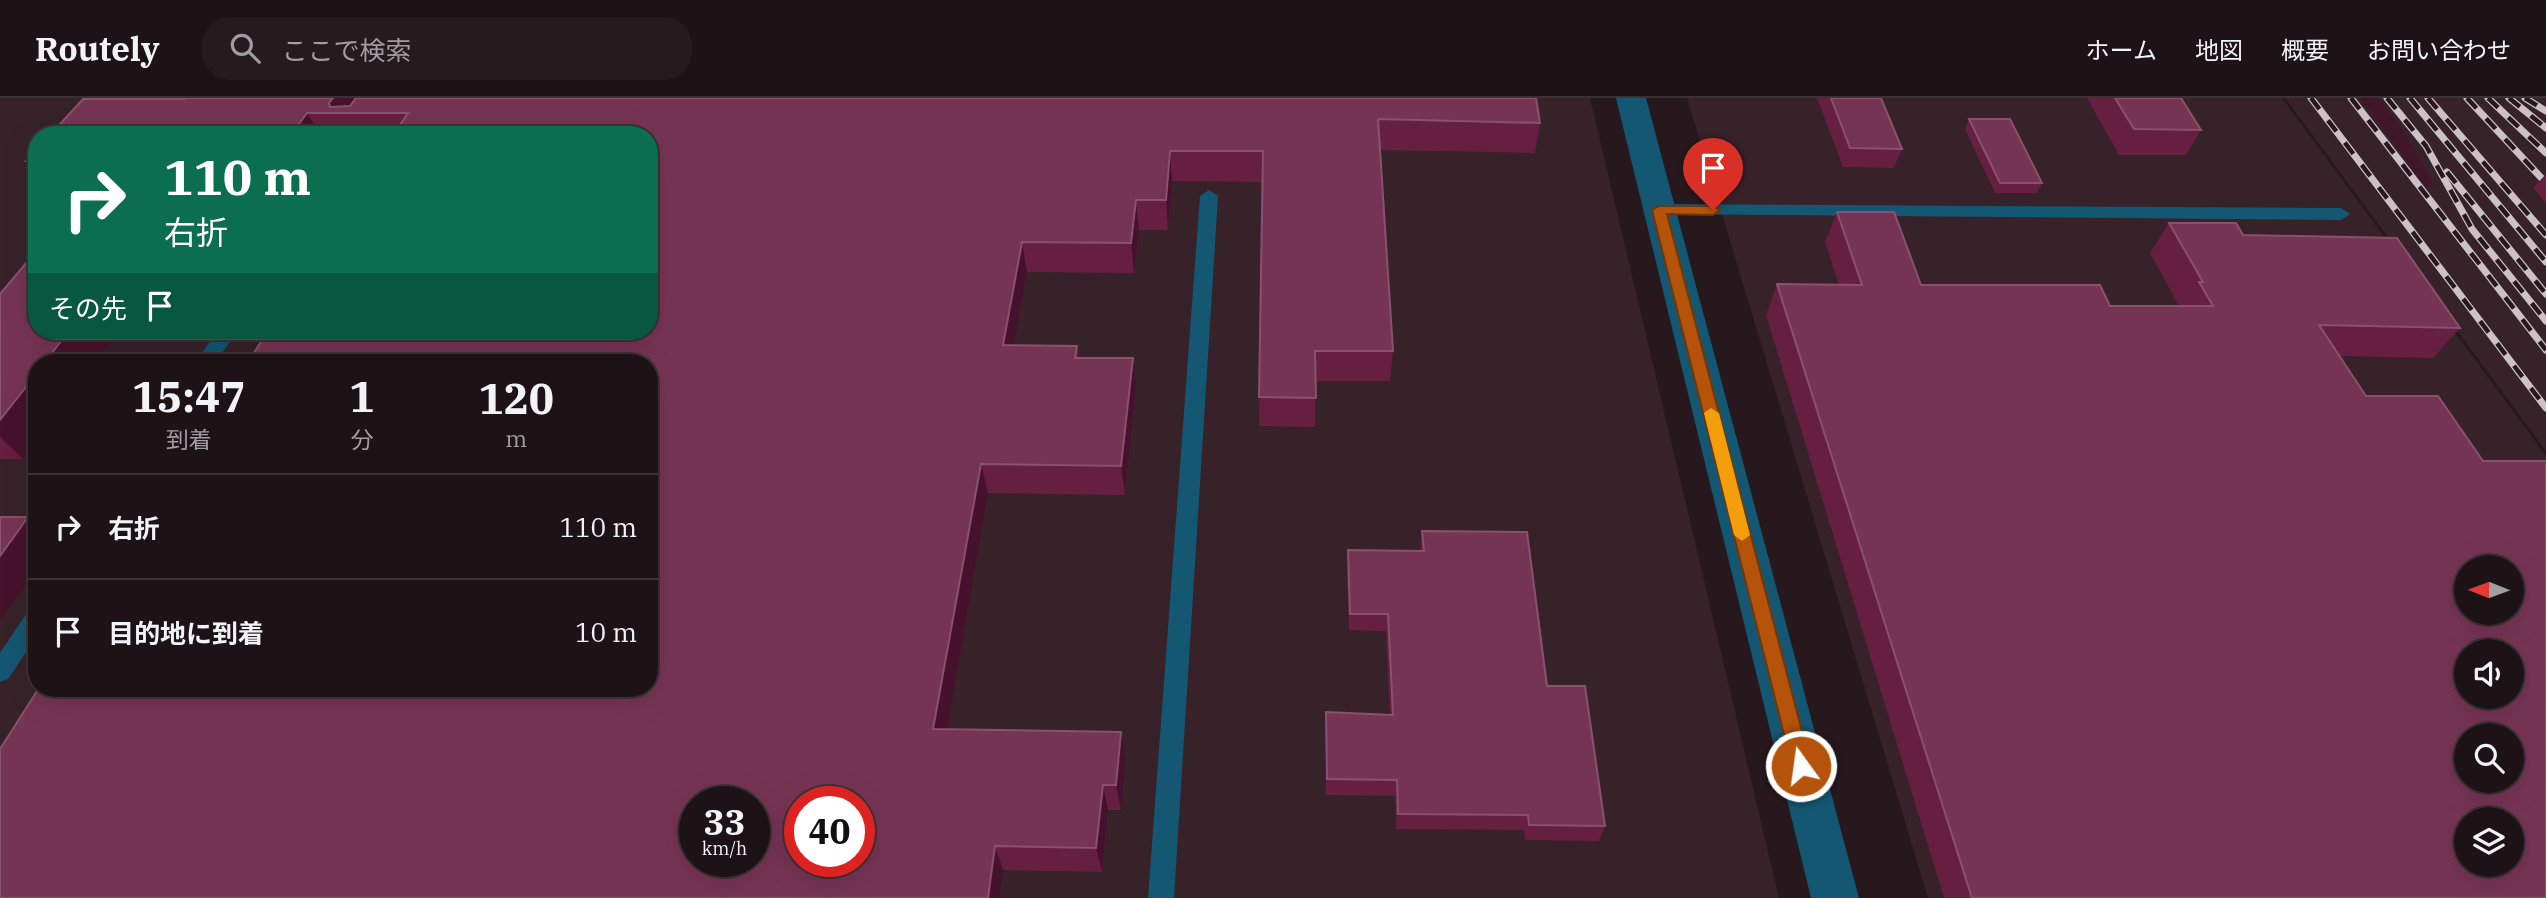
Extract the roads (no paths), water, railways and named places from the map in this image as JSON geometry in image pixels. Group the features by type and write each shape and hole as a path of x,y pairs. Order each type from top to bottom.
{"street":[{"path":"1631,98 1835,898"}],"lane":[{"path":"1161,898 1209,196"},
{"path":"1659,210 2341,214"},
{"path":"0,672 28,630"}],"railway":[{"path":"2311,98 2546,408"},
{"path":"2351,98 2546,350"},
{"path":"2387,98 2426,146 2472,229 2546,321"},
{"path":"2410,98 2546,262"},
{"path":"2428,98 2546,235"},
{"path":"2467,98 2546,183"},
{"path":"2488,98 2546,153"},
{"path":"2509,98 2546,128"},
{"path":"2525,98 2546,111"},
{"path":"2447,172 2546,294"}]}
